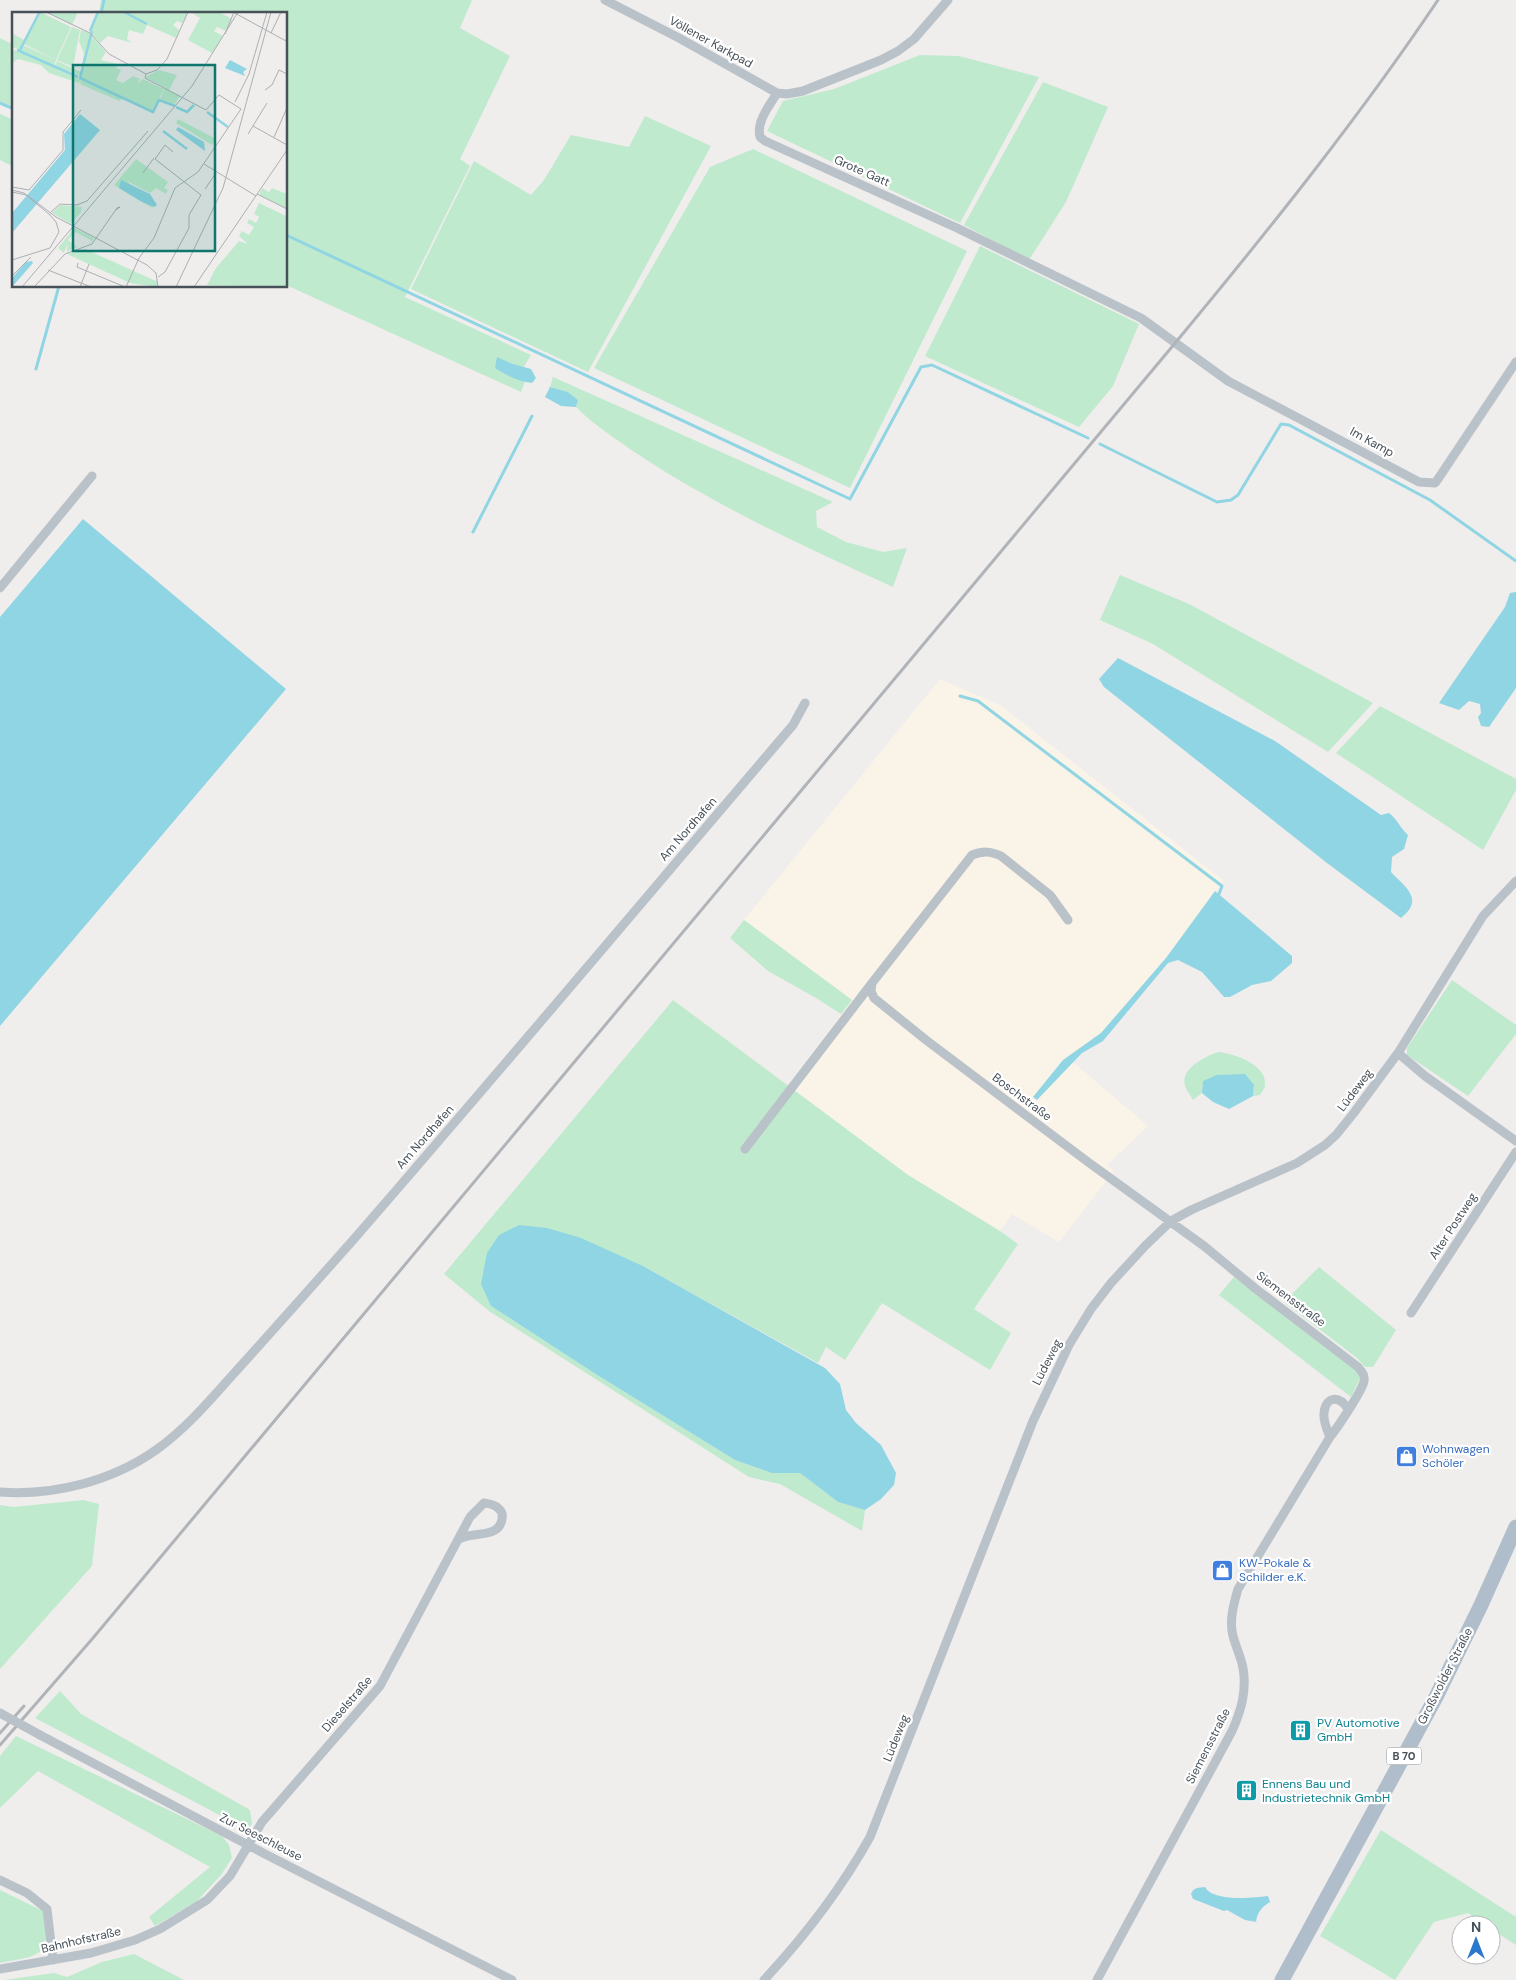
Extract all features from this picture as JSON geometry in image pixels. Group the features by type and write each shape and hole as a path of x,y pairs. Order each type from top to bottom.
{"main road":[{"name":"Großwolder Straße","path":"1282,1980 1436,1697 1481,1605 1516,1527"}],"street":[{"name":"Völlener Karkpad","path":"605,0 777,92"},
{"path":"777,92 787,94 803,91 890,56 914,39 948,0"},
{"name":"Grote Gatt","path":"777,92 759,127 760,137 766,141 1062,278 1141,318 1176,342"},
{"name":"Im Kamp","path":"1176,342 1228,381 1419,482 1427,483 1435,483 1438,479 1516,362"},
{"path":"0,588 92,476"},
{"name":"Am Nordhafen","path":"0,1492 50,1491 99,1479 129,1467 157,1449 196,1416 424,1157 793,725 805,703"},
{"path":"745,1149 972,856 980,852 992,852 1001,856 1050,895 1068,920"},
{"name":"Lüdeweg","path":"764,1980 785,1958 834,1896 870,1837 1033,1421 1069,1345 1091,1309 1110,1283 1144,1246 1171,1221 1191,1210 1296,1163 1325,1145 1336,1135 1398,1053 1483,916 1516,881"},
{"name":"Boschstraße","path":"872,983 871,991 874,998 926,1040 1088,1162 1171,1221"},
{"path":"1398,1053 1425,1076 1516,1141"},
{"name":"Alter Postweg","path":"1412,1313 1516,1152"},
{"name":"Siemensstraße","path":"1097,1980 1232,1731 1242,1708 1243,1667 1232,1631 1232,1608 1238,1590 1348,1409 1363,1383 1364,1374 1358,1367 1256,1290 1171,1221"},
{"path":"1330,1437 1325,1423 1324,1412 1327,1404 1331,1400 1338,1399 1348,1409"},
{"name":"Dieselstraße","path":"249,1845 262,1822 380,1686 470,1517 484,1503 493,1504 500,1510 502,1521 494,1531 484,1534 466,1535 459,1539"},
{"name":"Zur Seeschleuse","path":"0,1713 249,1845 512,1980"},
{"name":"Bahnhofstraße","path":"0,1968 92,1953 135,1940 177,1919 207,1900 230,1876 249,1845"},
{"path":"0,1880 28,1893 47,1908 53,1960"}],"shaded area":[{"path":"940,679 1000,705 1224,881 1166,958 1101,1033 1063,1060 1033,1097 1037,1100 1073,1062 1148,1126 1107,1165 1114,1171 1059,1242 1012,1214 1000,1231 908,1175 788,1085 852,1000 744,920"}],"green space":[{"path":"101,0 472,0 460,28 510,56 460,159 470,166 405,297 531,355 523,368 498,358 503,373 525,382 521,392 288,286 288,12 99,12"},
{"path":"0,38 12,44 12,106 0,101"},
{"path":"920,55 959,56 1039,77 960,223 767,131 783,101 834,89"},
{"path":"1043,82 1108,107 1066,202 1029,260 964,225"},
{"path":"0,114 12,119 12,166 0,160"},
{"path":"645,116 711,146 588,372 411,289 474,161 531,195 544,180 571,135 629,147"},
{"path":"753,149 967,251 850,488 594,368 710,167"},
{"path":"980,246 1139,324 1113,386 1079,427 925,356"},
{"path":"553,377 833,502 816,511 817,527 846,542 883,552 907,548 893,587 763,526 669,474 623,444 591,420 576,407 578,400 568,392 550,387"},
{"path":"1120,575 1189,604 1373,703 1328,752 1153,644 1100,620"},
{"path":"1380,706 1516,779 1516,790 1483,850 1336,753"},
{"path":"744,920 852,1000 841,1014 768,971 730,938"},
{"path":"1452,980 1516,1025 1516,1034 1468,1096 1407,1055 1407,1048"},
{"path":"673,1000 908,1175 1018,1244 974,1309 1011,1333 990,1370 882,1303 845,1360 826,1347 818,1363 643,1266 617,1255 491,1306 594,1373 735,1460 772,1473 800,1473 838,1502 865,1510 862,1531 780,1484 749,1477 489,1311 444,1274"},
{"path":"1218,1052 1244,1059 1260,1070 1264,1078 1265,1087 1260,1095 1253,1096 1254,1085 1203,1081 1202,1093 1193,1100 1185,1086 1186,1074 1195,1064"},
{"path":"1319,1267 1396,1330 1373,1367 1365,1367 1357,1358 1284,1302"},
{"path":"1234,1277 1357,1371 1360,1378 1351,1397 1219,1295"},
{"path":"83,1500 99,1504 92,1566 0,1669 0,1505 13,1507"},
{"path":"60,1691 81,1714 250,1810 252,1824 248,1830 35,1718"},
{"path":"16,1736 222,1836 229,1845 232,1858 221,1875 197,1901 155,1926 149,1917 210,1867 38,1771 0,1808 0,1756"},
{"path":"1381,1830 1516,1917 1516,1945 1501,1935 1501,1915 1471,1915 1468,1913 1451,1915 1451,1918 1434,1922 1395,1980 1320,1936"},
{"path":"0,1890 45,1912 46,1939 42,1951 30,1957 0,1963"},
{"path":"134,1954 184,1980 4,1980 54,1973 67,1977 102,1962"}],"water":[{"path":"497,357 531,369 536,378 532,383 517,380 504,373 495,368"},
{"path":"550,387 568,392 578,400 576,407 561,406 545,397"},
{"path":"83,519 286,689 0,1026 0,617"},
{"path":"1516,592 1516,688 1489,727 1481,726 1478,717 1481,713 1480,704 1469,701 1459,710 1439,703 1505,607 1510,593"},
{"path":"1118,658 1275,741 1381,815 1389,813 1408,835 1404,849 1392,857 1391,872 1407,888 1410,894 1412,905 1408,911 1401,918 1327,863 1104,687 1099,679"},
{"path":"1215,891 1292,956 1292,963 1271,981 1252,985 1230,997 1224,997 1202,972 1178,960 1168,963 1103,1041 1082,1053 1037,1100 1033,1097 1063,1060 1101,1033 1166,958"},
{"path":"1245,1074 1254,1085 1253,1096 1229,1109 1213,1102 1202,1093 1203,1081 1217,1075"},
{"path":"519,1225 547,1228 581,1238 643,1266 825,1368 840,1384 846,1410 856,1423 881,1445 896,1473 894,1485 881,1499 865,1510 838,1502 800,1473 772,1473 735,1460 594,1373 491,1306 481,1284 487,1253 499,1235"},
{"path":"1205,1887 1209,1892 1224,1897 1268,1896 1270,1902 1259,1912 1257,1922 1245,1920 1227,1910 1224,1911 1193,1899 1191,1894 1193,1890"}],"waterway":[{"path":"101,12 104,0"},
{"path":"0,103 12,108"},
{"path":"288,236 850,499 921,367 932,365 1088,438"},
{"path":"36,369 58,288"},
{"path":"473,532 532,416"},
{"path":"1100,444 1217,502 1231,500 1238,495 1281,424 1289,425 1430,500 1516,561"},
{"path":"960,696 978,701 1222,886 1219,894"}],"railway":[{"path":"0,1745 93,1638 1210,300 1344,131 1438,0"},
{"path":"0,1733 24,1706"}],"place":[{"name":"Wohnwagen Schöler","path":"1406,1456"},
{"name":"KW-Pokale & Schilder e.K.","path":"1223,1570"},
{"name":"PV Automotive GmbH","path":"1301,1730"},
{"name":"Ennens Bau und Industrietechnik GmbH","path":"1246,1791"}]}
